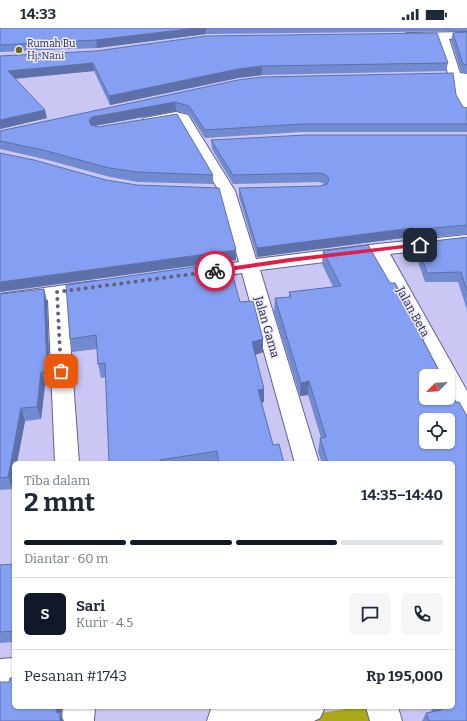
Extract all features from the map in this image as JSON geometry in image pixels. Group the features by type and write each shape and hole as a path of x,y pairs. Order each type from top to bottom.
{"street":[{"path":"394,37 448,33 467,35"},
{"path":"448,33 460,77 462,103 467,112"},
{"path":"439,76 460,77"},
{"name":"Jalan Gama","path":"138,123 180,117 183,118 200,145 235,191 250,265 306,461"},
{"path":"200,145 218,143"},
{"path":"208,191 235,191"},
{"path":"184,275 378,249 467,240"},
{"name":"Jalan Beta","path":"378,249 444,369"},
{"path":"0,300 108,285"},
{"path":"57,292 67,461"},
{"name":"Jalan Beta","path":"455,389 467,412"},
{"path":"0,675 12,674"},
{"path":"78,709 78,721"},
{"path":"223,721 297,709"},
{"path":"383,709 386,721"}],"shaded area":[{"path":"346,709 374,709 378,721 269,721"}],"building":[{"path":"0,28 197,28 96,40 0,45"},
{"path":"467,32 467,65 463,64 453,33"},
{"path":"437,33 448,63 262,66 238,69 109,96 93,63 8,71 45,110 0,120 0,56 96,51 206,36"},
{"path":"453,73 456,95 463,107 467,108 467,124 303,124 205,130 189,106 175,102 92,117 89,121 91,125 98,127 177,114 213,175 137,172 109,168 43,150 0,141 0,131 238,80 262,77"},
{"path":"306,135 467,135 467,225 412,230 412,228 257,248 239,188 320,186 327,184 329,179 326,175 320,173 233,175 211,140"},
{"path":"0,153 34,160 106,180 137,185 219,188 236,250 0,282"},
{"path":"467,237 467,291 461,272 427,273 417,243"},
{"path":"368,245 390,283 395,283 425,336 421,337 438,369 419,369 419,405 455,405 455,400 456,402 459,402 467,416 467,721 429,721 426,713 441,709 455,709 455,461 327,461 320,438 326,437 309,381 301,383 275,298 291,297 289,292 341,286 323,251"},
{"path":"229,262 240,302 253,301 263,339 252,342 264,389 258,390 273,445 279,444 283,461 219,461 217,451 160,461 109,461 105,363 98,364 96,335 70,339 66,285"},
{"path":"44,289 47,372 41,372 37,407 21,408 8,477 0,478 0,294"},
{"path":"12,564 12,631 0,632 0,565"},
{"path":"10,678 12,678 12,709 57,709 56,712 60,713 60,721 0,721 0,682 9,682"}],"way so far":[{"path":"61,371 57,292 215,271"}],"place":[{"name":"Rumah Bu Hj. Nani","path":"19,50"}],"route":[{"path":"215,271 250,265 420,245"}]}
